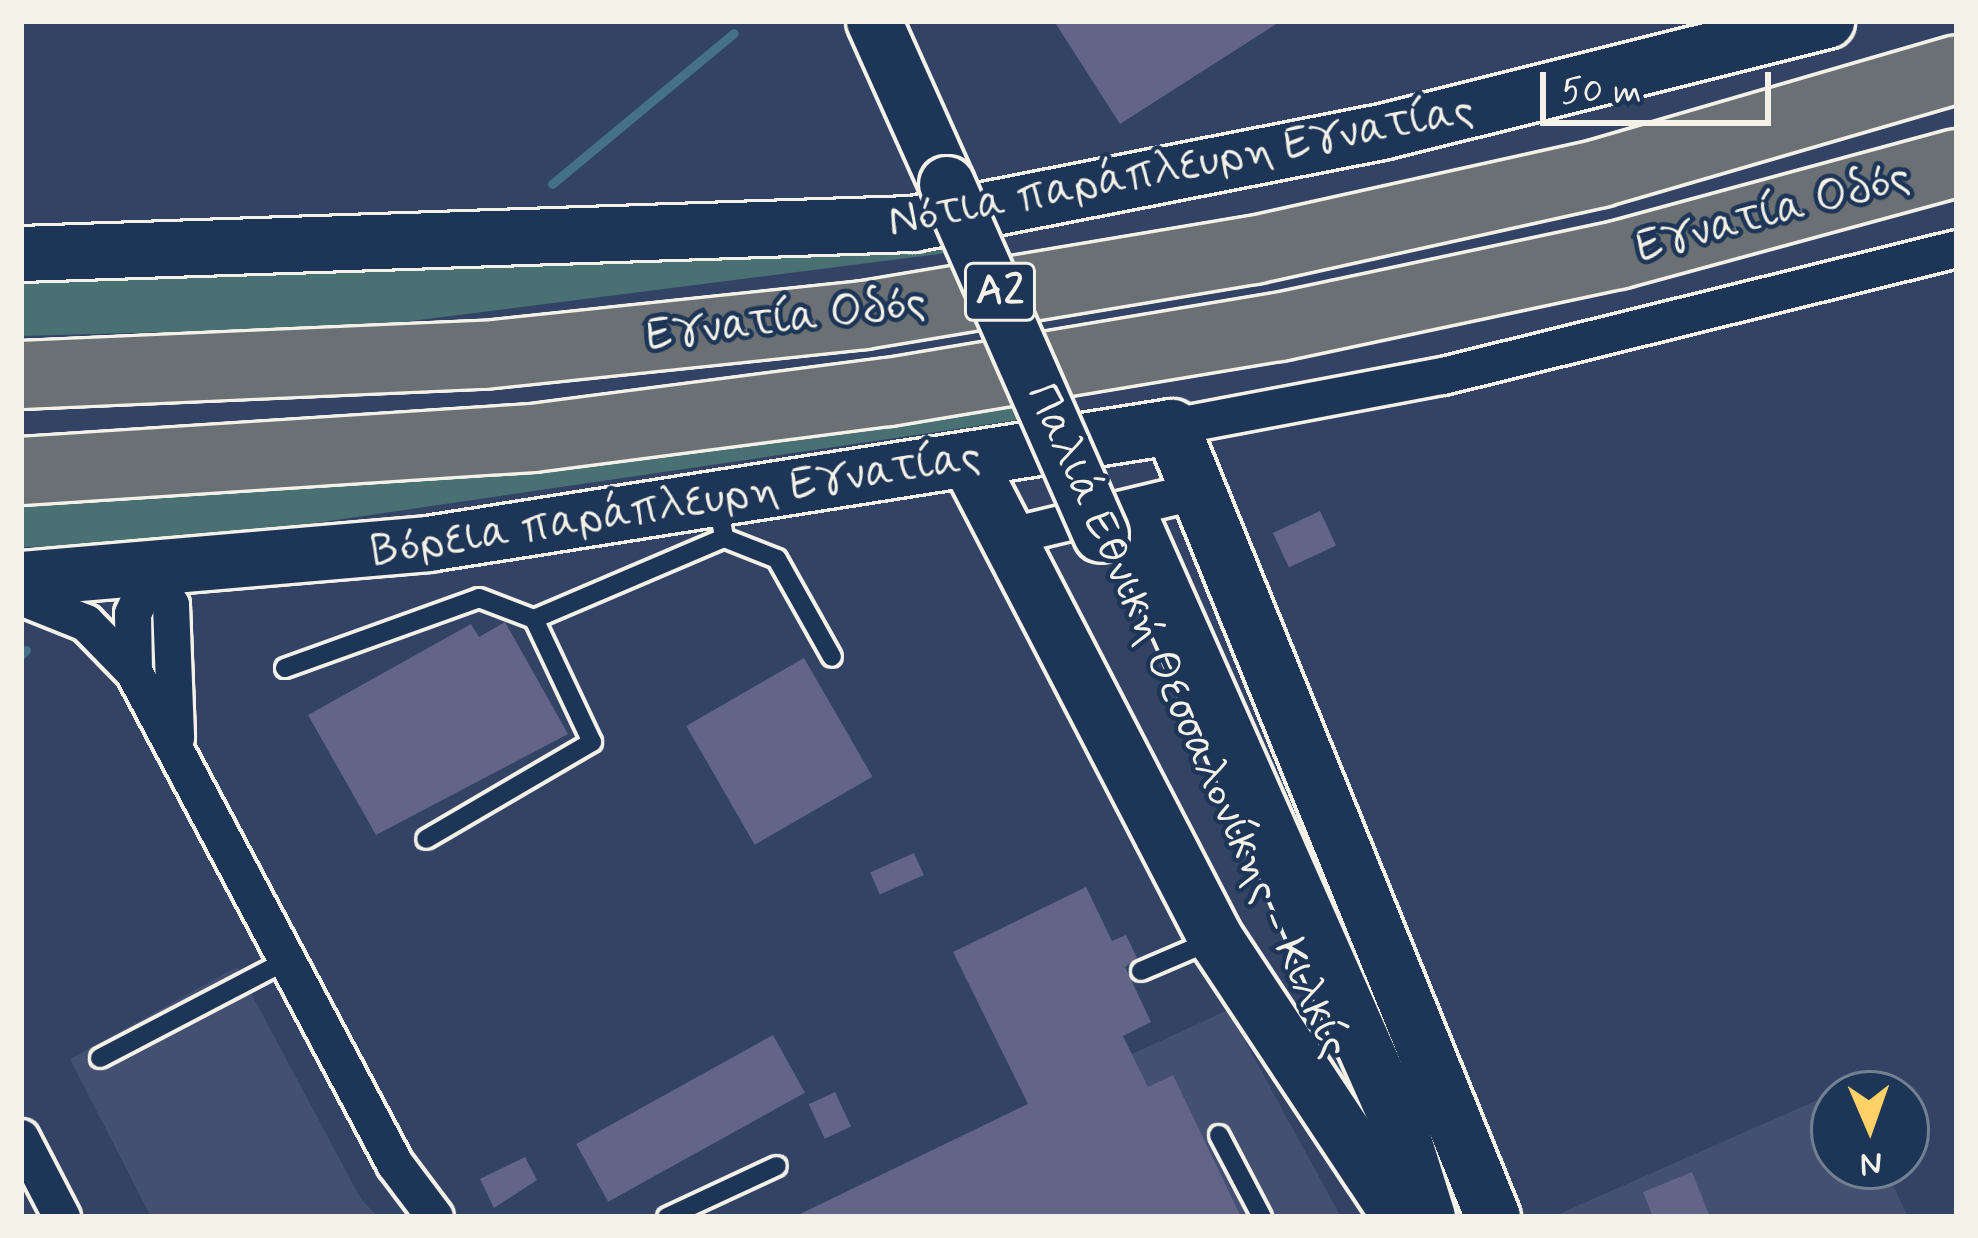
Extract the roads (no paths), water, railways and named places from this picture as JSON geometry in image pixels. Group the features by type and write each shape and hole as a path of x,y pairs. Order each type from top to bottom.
{"highway":[{"name":"Εγνατία Οδός","path":"21,375 484,355 887,311 1254,250 1600,173 1957,69"},
{"name":"Εγνατία Οδός","path":"21,471 533,438 912,388 1528,274 1957,163"}],"street":[{"name":"Παλιά Εθνική Θεσσαλονίκης - Κιλκίς","path":"874,21 962,178 1117,528 1400,1124 1427,1217"},
{"name":"Παλιά Εθνική Θεσσαλονίκης - Κιλκίς","path":"910,21 962,178"},
{"name":"Νότια παράπλευρη Εγνατίας","path":"21,254 934,221 1405,127 1827,21"},
{"name":"Βόρεια παράπλευρη Εγνατίας","path":"21,579 152,572 721,518 969,462 1443,376 1957,249"},
{"path":"1172,427 1493,1217"},
{"path":"969,462 1216,939 1400,1217"},
{"path":"1007,537 1198,491"},
{"path":"134,672 133,614 152,572"},
{"path":"152,572 171,604 176,738"},
{"path":"21,598 86,622 134,672 176,738 284,962 435,1217"},
{"path":"21,1138 62,1217"}],"lane":[{"path":"534,619 721,518 777,559 832,657"},
{"path":"285,668 479,598 534,619 592,742 426,839"},
{"path":"1141,971 1216,939"},
{"path":"100,1058 284,962"},
{"path":"1220,1135 1262,1217"},
{"path":"667,1217 777,1166"}],"waterway":[{"path":"552,184 734,33"},
{"path":"21,655 26,650"}]}
